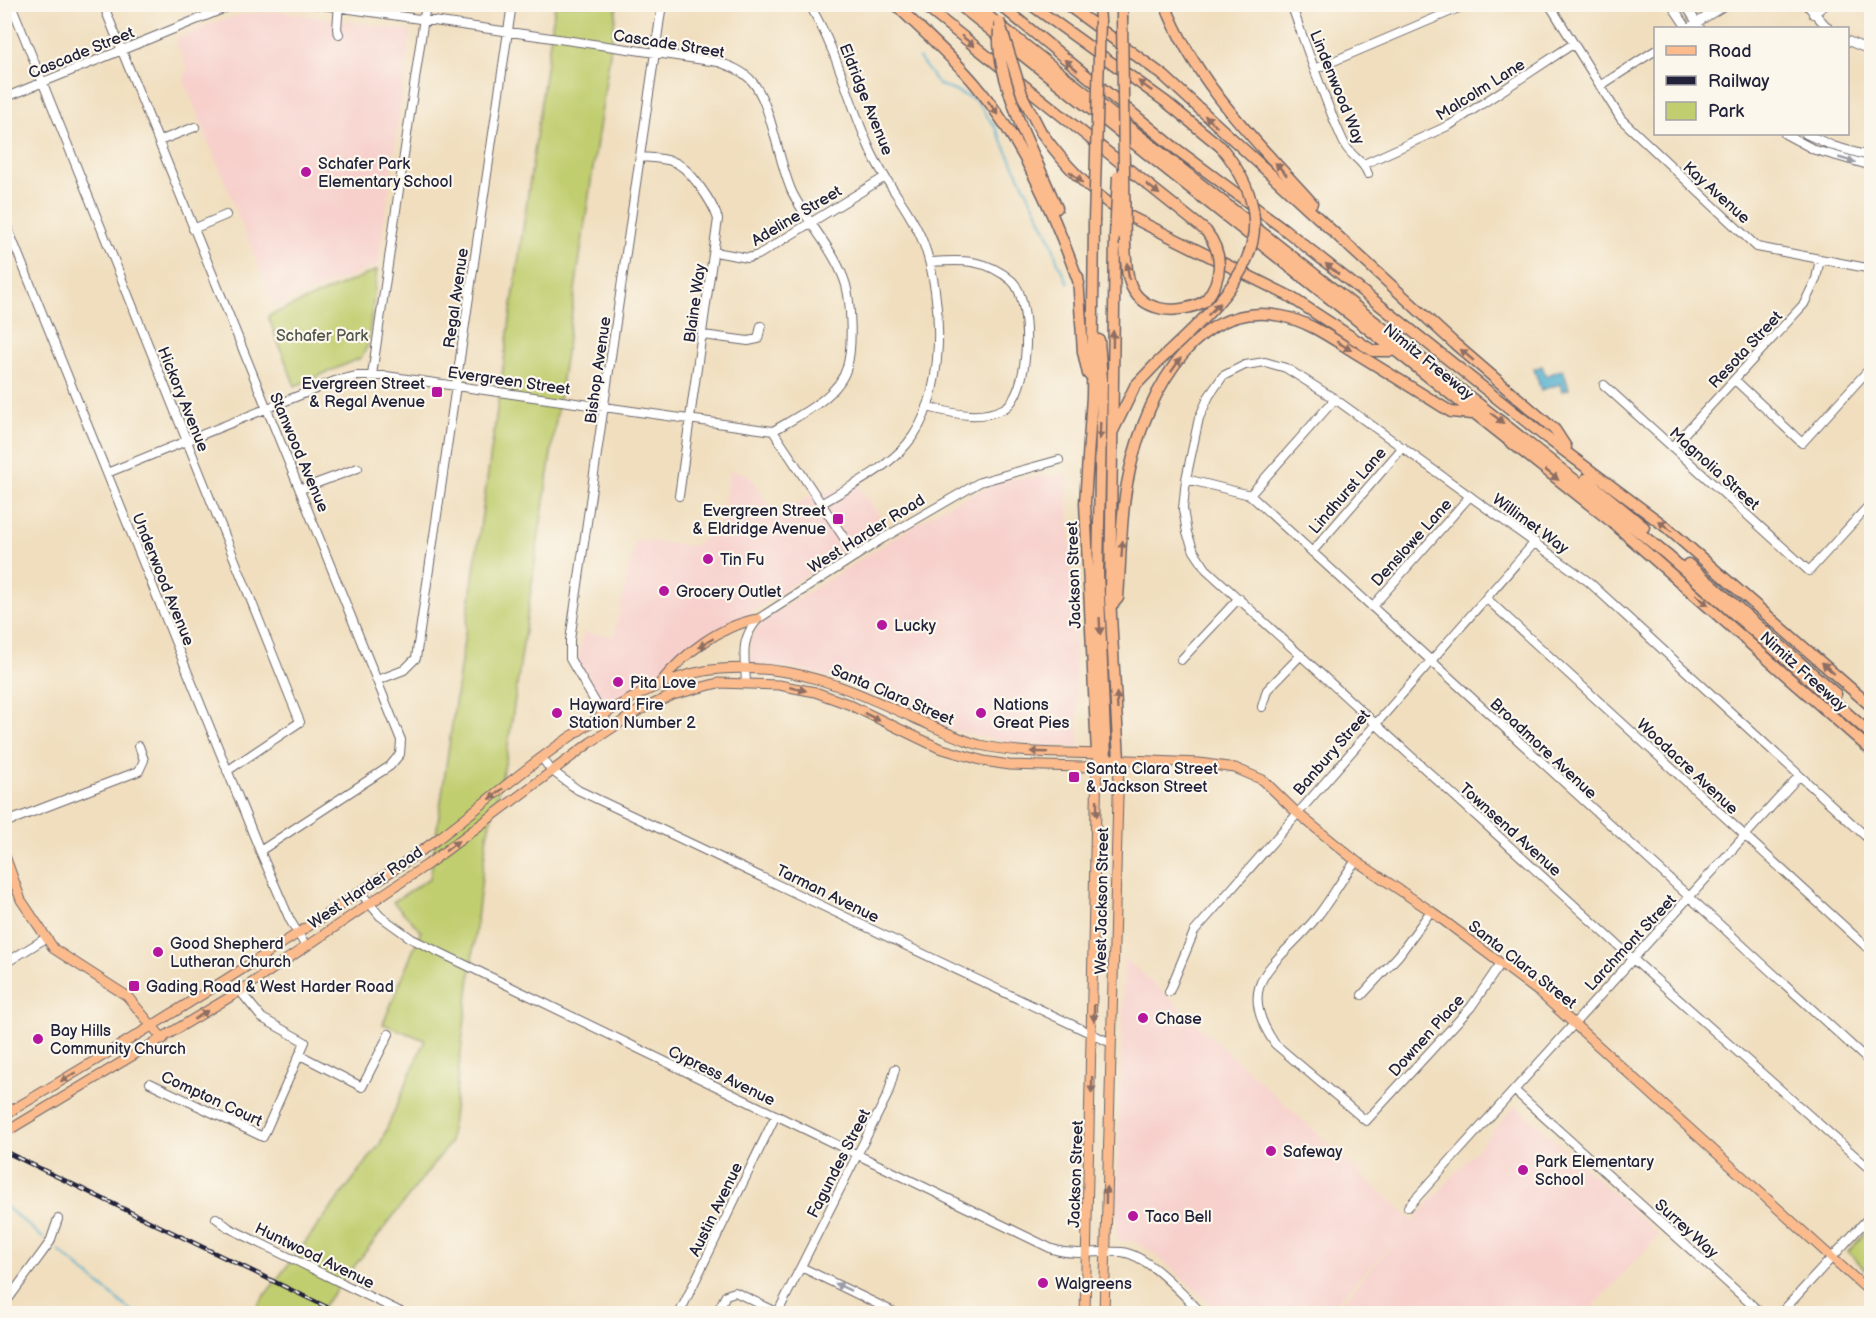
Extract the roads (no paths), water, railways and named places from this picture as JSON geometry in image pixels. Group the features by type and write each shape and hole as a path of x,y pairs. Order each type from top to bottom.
{"highway":[{"path":"895,4 954,62 992,106 1010,134 1058,226 1079,283"},
{"path":"922,4 1206,231 1219,254 1217,282 1205,301 1187,310 1168,311 1151,306 1135,293 1129,281 1125,246 1122,84 1122,4"},
{"name":"Nimitz Freeway","path":"958,4 1313,285 1392,351 1587,502 1669,570 1872,751"},
{"path":"973,4 1586,488 1720,601 1872,735"},
{"path":"999,4 998,44 1006,82 1022,129 1067,230 1076,259 1083,352 1092,396"},
{"name":"Nimitz Freeway","path":"999,4 1175,148 1284,229 1543,435 1570,452 1666,527 1872,707"},
{"path":"1030,4 1166,102 1221,147 1241,174 1250,200 1253,229 1252,249 1241,275 1228,294 1135,386 1110,440"},
{"path":"1066,4 1164,76 1455,344 1555,430 1570,452"},
{"path":"1092,396 1100,4"},
{"path":"1165,4 1189,56 1218,95 1348,244"},
{"path":"999,21 1023,97 1041,132 1068,169 1121,212 1289,296 1373,351 1392,351"},
{"path":"1119,760 1112,605 1110,440 1115,236 1122,84"},
{"path":"1093,268 1101,380 1098,573 1100,760"},
{"path":"1112,605 1118,598 1127,485 1144,422 1155,398 1178,361 1207,330 1220,322 1243,315 1268,314 1299,321 1450,412 1472,414"},
{"name":"Jackson Street","path":"1092,396 1085,503 1100,760"},
{"path":"1543,435 1550,451 1718,590 1872,726"}],"main road":[{"path":"660,683 677,661 740,622 758,620"},
{"name":"Santa Clara Street","path":"604,716 660,683 701,671 746,668 782,671 841,685 980,745 1100,760"},
{"name":"Santa Clara Street","path":"611,729 638,711 673,695 705,685 746,683 778,685 815,692 848,704 939,748 984,761 1009,765 1100,760 1191,762 1235,768 1263,780 1296,812 1356,861 1431,911 1501,963 1574,1023 1872,1294"},
{"name":"West Harder Road","path":"4,1115 153,1025 360,892 434,842 542,758 604,716"},
{"name":"West Harder Road","path":"4,1134 240,991 428,864 551,770 611,729"},
{"path":"578,734 586,746"},
{"name":"West Jackson Street","path":"1093,1034 1100,760"},
{"name":"West Jackson Street","path":"1111,1043 1119,760"},
{"path":"4,853 9,879 46,939 56,951 127,996 163,1039"},
{"name":"Jackson Street","path":"1085,1314 1093,1034"},
{"name":"Jackson Street","path":"1104,1314 1111,1043"}],"street":[{"name":"Hickory Avenue","path":"10,4 300,722 227,771"},
{"name":"Stanwood Avenue","path":"103,4 401,740 400,754 390,766 260,851"},
{"name":"Cascade Street","path":"4,98 235,4"},
{"name":"Cascade Street","path":"315,4 718,62 738,70 751,80 763,102 794,194 840,270 846,286 850,351 847,367 841,380 825,396 773,431"},
{"path":"372,375 426,4"},
{"name":"Regal Avenue","path":"378,680 404,670 416,658 512,4"},
{"name":"Bishop Avenue","path":"611,729 570,659 570,640 662,4"},
{"name":"Eldridge Avenue","path":"809,4 836,54 869,148 914,222 930,262 937,301 939,343 936,378 927,407 909,442 894,457 821,504"},
{"name":"Lindenwood Way","path":"1291,4 1350,155 1364,164 1368,174"},
{"path":"1315,69 1468,4"},
{"name":"Kay Avenue","path":"1549,4 1621,119 1756,247 1872,269"},
{"path":"1671,4 1686,27"},
{"path":"1685,4 1698,26 1727,4"},
{"path":"1806,4 1827,27"},
{"path":"1813,14 1827,4"},
{"path":"339,6 337,29 339,34"},
{"path":"1849,41 1872,51"},
{"name":"Malcolm Lane","path":"1364,164 1450,125 1573,44"},
{"path":"1600,86 1654,51"},
{"path":"159,141 195,127"},
{"path":"1787,135 1815,150 1872,166"},
{"path":"1808,135 1833,146 1872,157"},
{"name":"Blaine Way","path":"640,157 676,162 691,177 714,208 718,219 679,496"},
{"name":"Adeline Street","path":"715,252 747,258 758,255 885,177"},
{"path":"193,229 226,215"},
{"name":"Underwood Avenue","path":"4,219 260,851 297,933 305,945"},
{"path":"927,407 968,417 1004,409 1017,396 1024,363 1025,310 1023,298 1012,282 978,262 964,259 930,262"},
{"name":"Resota Street","path":"1672,447 1804,304 1812,291 1820,259"},
{"path":"703,335 748,341 758,339 761,326"},
{"name":"Willimet Way","path":"1186,479 1199,418 1209,396 1223,376 1245,365 1265,362 1286,369 1335,399 1589,582 1872,842"},
{"path":"1735,380 1802,443 1872,366"},
{"name":"Evergreen Street","path":"107,473 335,381 372,375 773,431"},
{"name":"Magnolia Street","path":"1604,385 1809,571 1872,502"},
{"path":"1250,495 1335,399"},
{"path":"773,431 856,556"},
{"name":"Lindhurst Lane","path":"1312,552 1403,447"},
{"name":"West Harder Road","path":"758,620 856,556 980,482 1059,460"},
{"path":"301,489 358,468"},
{"name":"Broadmore Avenue","path":"1186,479 1250,495 1688,899 1872,1064"},
{"name":"Townsend Avenue","path":"1186,479 1183,509 1187,533 1194,551 1206,569 1634,959 1872,1171"},
{"name":"Denslowe Lane","path":"1372,607 1470,496"},
{"name":"Banbury Street","path":"1169,992 1194,932 1296,812 1487,599 1535,542"},
{"path":"1181,660 1239,598"},
{"name":"Woodacre Avenue","path":"1487,599 1872,952"},
{"path":"746,683 747,632 758,620"},
{"path":"1262,707 1267,690 1301,656"},
{"path":"4,824 139,771 144,760 139,746"},
{"name":"Tarman Avenue","path":"542,758 551,770 578,790 1111,1043"},
{"name":"Larchmont Street","path":"1408,1206 1799,776"},
{"name":"Downen Place","path":"1356,861 1316,918 1264,973 1257,1008 1264,1028 1275,1044 1366,1121 1471,1007 1501,963"},
{"name":"Cypress Avenue","path":"360,892 393,927 412,939 1052,1249 1066,1253 1087,1254 1121,1252 1144,1260 1203,1314"},
{"path":"1362,995 1399,956 1431,911"},
{"path":"4,964 46,939"},
{"path":"240,991 262,1018 305,1042 300,1055 362,1087 389,1034"},
{"name":"Compton Court","path":"150,1083 263,1137 300,1055"},
{"name":"Fagundes Street","path":"780,1313 888,1094 895,1069"},
{"name":"Surrey Way","path":"1514,1090 1762,1314"},
{"name":"Austin Avenue","path":"678,1314 776,1115"},
{"path":"1780,1314 1872,1214"},
{"name":"Huntwood Avenue","path":"216,1218 229,1228 405,1314"},
{"path":"4,1305 50,1242 58,1219"},
{"path":"801,1267 898,1314"},
{"path":"716,1314 726,1295 735,1292 780,1313"}],"water":[{"path":"1542,366 1546,376 1563,369 1569,389 1562,391 1560,384 1541,390 1534,369"}],"waterway":[{"path":"919,58 938,84 976,100 996,129 1051,240 1058,263 1068,283"},
{"path":"4,1205 43,1238"},
{"path":"58,1250 135,1314"}],"railway":[{"path":"4,1151 341,1314"}],"place":[{"name":"Schafer Park Elementary School","path":"306,172"},
{"name":"Evergreen Street & Regal Avenue","path":"437,392"},
{"name":"Evergreen Street & Eldridge Avenue","path":"838,519"},
{"name":"Tin Fu","path":"708,559"},
{"name":"Grocery Outlet","path":"664,591"},
{"name":"Lucky","path":"882,625"},
{"name":"Pita Love","path":"618,682"},
{"name":"Hayward Fire Station Number 2","path":"557,713"},
{"name":"Nations Great Pies","path":"981,713"},
{"name":"Santa Clara Street & Jackson Street","path":"1074,777"},
{"name":"Good Shepherd Lutheran Church","path":"158,952"},
{"name":"Gading Road & West Harder Road","path":"134,986"},
{"name":"Chase","path":"1143,1018"},
{"name":"Bay Hills Community Church","path":"38,1039"},
{"name":"Safeway","path":"1271,1151"},
{"name":"Park Elementary School","path":"1523,1170"},
{"name":"Taco Bell","path":"1133,1216"},
{"name":"Walgreens","path":"1043,1283"}],"park label":[{"name":"Schafer Park","path":"322,335"}]}
